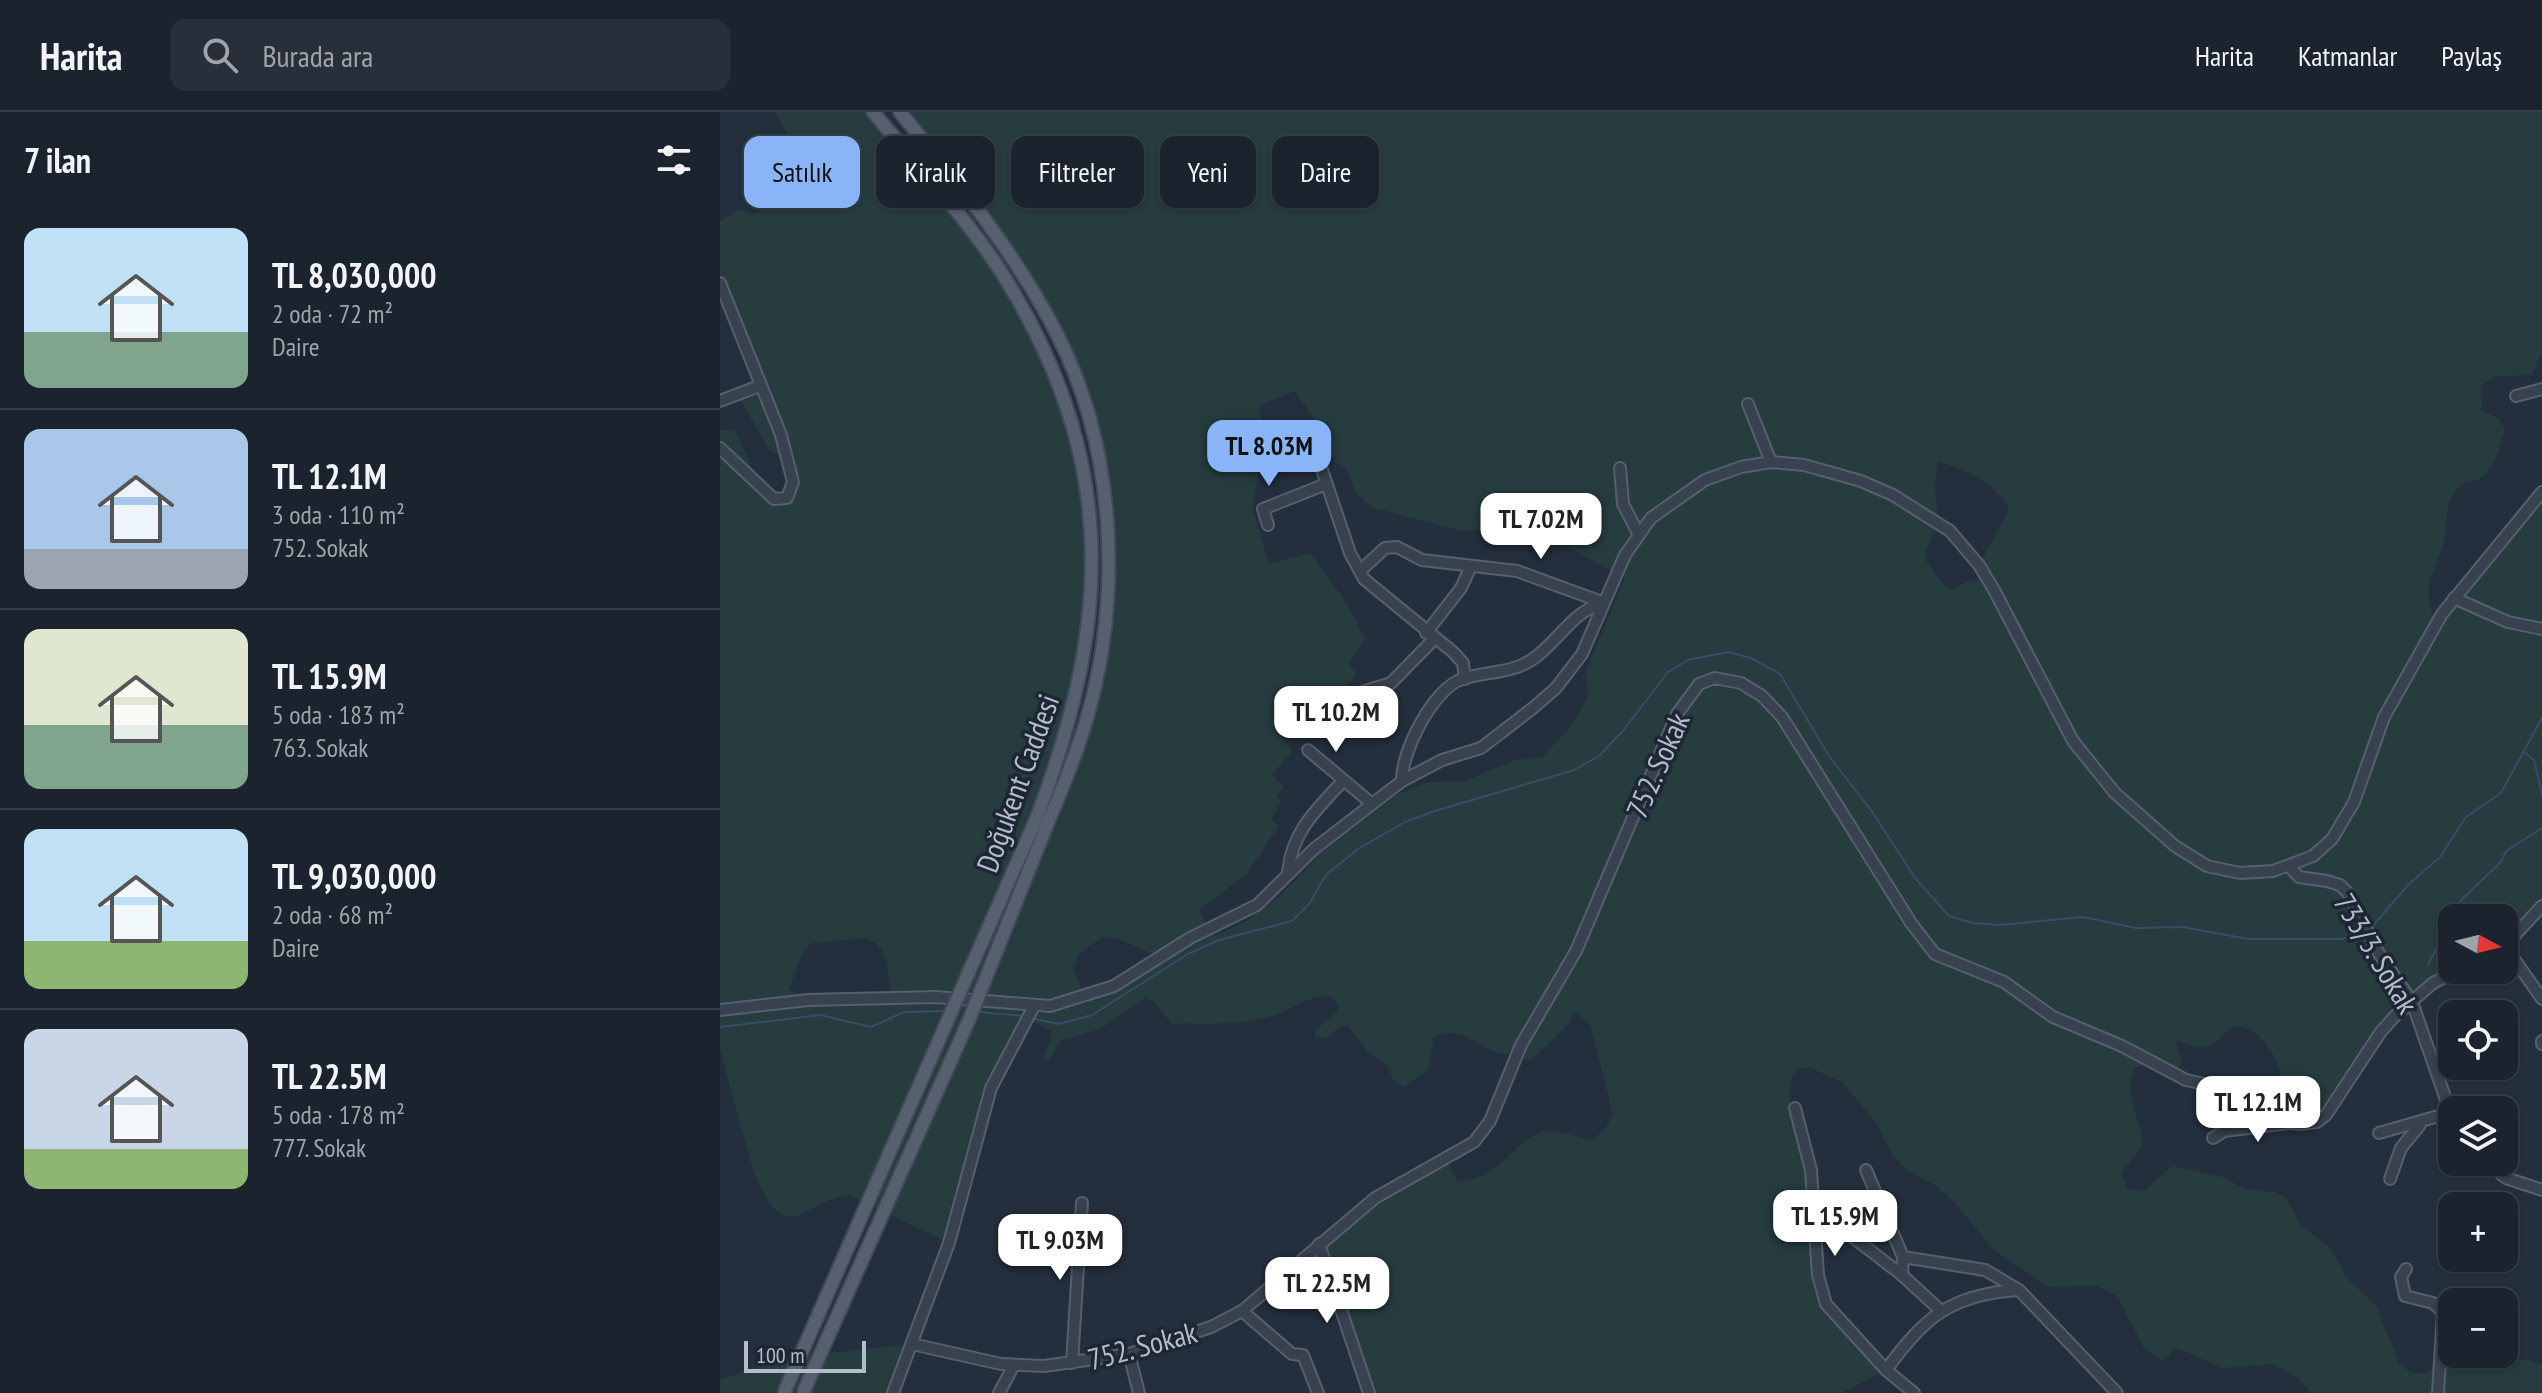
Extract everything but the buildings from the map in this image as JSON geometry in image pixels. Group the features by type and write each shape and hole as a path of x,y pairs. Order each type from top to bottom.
{"main road":[{"name":"Doğukent Caddesi","path":"803,1393 969,1020 1043,818 1073,713 1090,615 1092,553 1079,450 1042,345 1013,291 968,227 873,112"},
{"name":"Doğukent Caddesi","path":"784,1393 1088,717 1106,617 1106,510 1095,446 1081,393 1058,337 1026,279 982,212 900,112"}],"street":[{"path":"720,283 790,466 791,492 787,498 774,499 720,448"},
{"path":"720,401 759,386"},
{"path":"2516,396 2542,389"},
{"path":"1748,404 1771,462"},
{"path":"1317,455 1350,553 1369,587 1463,663 1465,679"},
{"path":"720,1010 808,1000 936,997 991,999 1034,1006 1074,1000 1114,986 1190,938 1257,905 1288,872 1402,781 1442,760 1481,748 1556,688 1582,654 1638,533 1667,503 1705,480 1741,467 1771,462 1804,465 1861,481 1893,495 1950,531 1979,565 1994,590 2073,741 2115,793 2175,846 2207,866 2256,873 2289,866 2322,850 2344,822 2384,717 2454,598 2542,492"},
{"path":"1620,468 1623,504 1638,533"},
{"path":"1268,525 1263,509 1326,484"},
{"path":"1360,571 1390,547 1422,560 1517,571 1604,603"},
{"path":"1343,719 1349,696 1391,683 1430,636 1461,588 1471,566"},
{"path":"2454,598 2508,622 2542,629"},
{"path":"1402,781 1409,741 1445,692 1465,679 1518,669 1535,658 1589,606 1604,603"},
{"name":"752. Sokak","path":"912,1344 1014,1365 1072,1363 1129,1354 1211,1327 1242,1311 1375,1198 1466,1147 1483,1134 1521,1045 1576,951 1677,714 1699,684 1715,678 1732,680 1749,688 1782,717 1931,951 2004,982 2053,1017 2122,1046 2179,1078 2260,1098 2290,1123"},
{"path":"1308,750 1342,782 1371,803"},
{"path":"1288,872 1290,848 1300,830 1342,782"},
{"name":"733/3. Sokak","path":"2289,866 2299,877 2340,885 2412,1002 2444,1096"},
{"path":"2518,931 2542,906"},
{"path":"2518,966 2542,999"},
{"path":"2213,1138 2224,1131 2290,1123 2308,1124 2326,1115 2380,1033 2438,980"},
{"path":"893,1393 964,1194 991,1088 1034,1006"},
{"path":"1795,1108 1816,1209 1818,1275 1826,1304 1886,1370 1914,1393"},
{"path":"2379,1133 2438,1119"},
{"path":"2390,1179 2401,1148 2422,1123"},
{"path":"1866,1170 1903,1257 1902,1275"},
{"path":"2503,1176 2542,1190"},
{"path":"1072,1363 1082,1203"},
{"path":"1816,1209 1902,1275 1941,1311"},
{"path":"1319,1244 1369,1393"},
{"path":"1903,1257 1985,1270 2019,1290 2117,1393"},
{"path":"2406,1269 2401,1277 2405,1296 2433,1303 2443,1312 2438,1393"},
{"path":"1886,1370 1906,1343 1941,1311 1968,1296 2019,1290"},
{"path":"1242,1311 1292,1354 1303,1355 1318,1393"},
{"path":"1129,1354 1139,1393"},
{"path":"999,1393 1014,1365"}],"green space":[{"path":"776,112 873,112 892,136 876,136 876,208 948,208 1013,291 1079,450 1090,615 1033,829 1044,834 1098,669 1106,510 1081,393 1026,279 972,208 995,208 995,136 918,136 900,112 2542,112 2542,352 2531,375 2496,376 2481,386 2482,411 2500,419 2505,431 2489,470 2479,479 2464,482 2453,496 2448,508 2442,548 2431,576 2429,595 2435,623 2542,492 2542,906 2518,932 2518,904 2438,904 2438,981 2394,1017 2326,1115 2299,1124 2265,1101 2277,1087 2279,1069 2268,1046 2247,1028 2231,1028 2214,1044 2206,1047 2176,1040 2182,1061 2178,1068 2161,1062 2136,1067 2130,1087 2143,1145 2121,1173 2128,1189 2144,1191 2172,1166 2223,1177 2247,1190 2276,1192 2286,1198 2301,1226 2331,1248 2346,1277 2376,1306 2399,1363 2411,1373 2426,1373 2438,1365 2438,1368 2518,1368 2518,1361 2525,1359 2542,1364 2542,1393 2311,1393 2299,1379 2274,1364 2222,1368 2177,1348 2163,1361 2144,1348 2118,1297 2096,1285 2049,1287 1994,1250 1957,1205 1935,1185 1905,1169 1891,1153 1875,1121 1842,1082 1811,1068 1799,1068 1792,1075 1789,1097 1802,1129 1821,1291 1886,1370 1842,1393 1369,1393 1321,1244 1333,1231 1445,1158 1458,1181 1473,1179 1486,1174 1536,1134 1553,1131 1591,1140 1605,1130 1613,1114 1590,1024 1573,1011 1568,1025 1530,1061 1493,1051 1459,1034 1434,1036 1428,1070 1403,1087 1393,1080 1387,1064 1369,1053 1348,1026 1340,1026 1327,1038 1315,1037 1315,1031 1339,1009 1332,996 1313,999 1260,1019 1205,1024 1171,1023 1154,1001 1145,998 1100,1029 1062,1040 1048,1060 1043,1056 1051,1038 1050,1030 1026,1019 991,1088 949,1243 850,1195 798,1216 788,1217 778,1212 755,1177 720,1050 720,430 735,430 762,491 774,499 791,492 788,459 770,451 738,396 759,387 720,283 720,221 738,210 757,214 762,208 860,208 860,136 790,136","holes":["1295,391 1323,432 1335,463 1345,468 1356,493 1371,507 1462,531 1488,529 1513,522 1532,528 1625,578 1586,670 1588,697 1569,729 1542,757 1515,760 1465,781 1428,782 1398,794 1320,854 1280,896 1248,920 1214,936 1199,910 1247,874 1279,826 1271,820 1281,802 1276,796 1284,787 1272,775 1292,751 1273,723 1311,697 1332,701 1357,675 1349,663 1365,638 1348,605 1310,553 1269,564 1252,507 1267,437 1258,406","1938,461 1988,484 2009,509 1979,565 1991,588 1976,580 1953,590 1947,588 1927,563 1925,552 1939,524 1935,487","1103,937 1155,953 1164,954 1084,997 1074,969 1079,953","866,938 874,942 884,955 891,999 809,1000 789,990 802,953 811,943"]},
{"path":"912,1344 893,1393 720,1393 720,1380 782,1358"}],"waterway":[{"path":"1031,1018 1059,1024 1092,1015 1188,954 1219,940 1292,921 1309,904 1326,875 1358,849 1405,822 1435,811 1574,770 1599,756 1623,731 1668,672 1688,660 1728,652 1751,658 1780,674 1829,756 1873,813 1915,878 1949,916 1973,923 1999,925 2083,917 2136,928 2183,927 2248,939 2341,939 2362,934"},
{"path":"2371,928 2408,885 2440,857 2466,817 2501,793 2542,718"},
{"path":"2525,753 2534,760 2542,794"},
{"path":"2459,904 2501,862 2506,851 2542,828"},
{"path":"2428,964 2438,946"},
{"path":"720,1027 820,1015 871,1027 904,1012 945,1011"},
{"path":"979,1012 1025,1016"}]}
